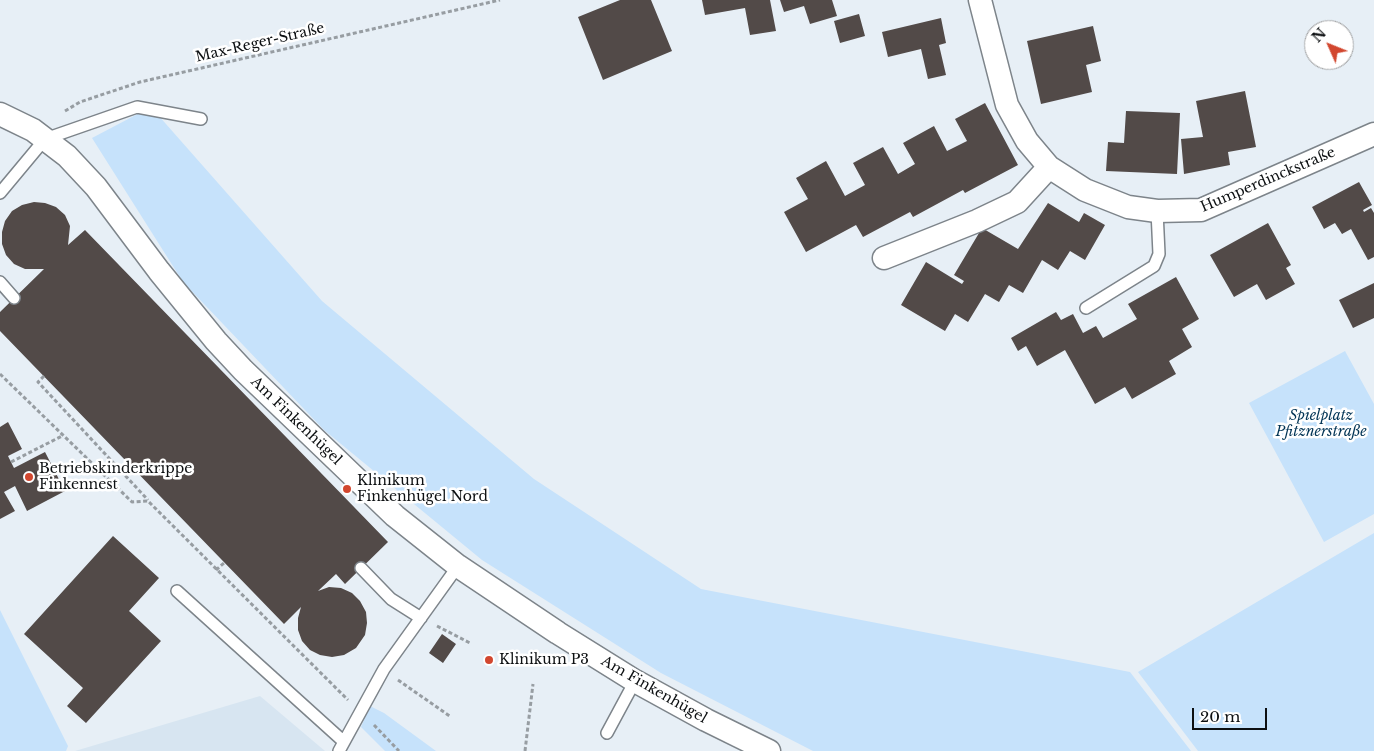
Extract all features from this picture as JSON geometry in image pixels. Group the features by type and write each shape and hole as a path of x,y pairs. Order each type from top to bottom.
{"street":[{"name":"Humperdinckstraße","path":"980,0 1007,105 1027,141 1049,167 1086,190 1128,207 1157,211 1201,210 1374,134"},
{"name":"Am Finkenhügel","path":"0,114 39,135 67,156 96,188 159,271 243,370 395,516 458,566 635,681 706,720 769,751"},
{"path":"884,258 977,221 1017,202 1049,167"}],"lane":[{"path":"0,192 39,135 137,107 201,119"},
{"path":"1086,308 1154,266 1159,254 1157,211"},
{"path":"0,282 14,298"},
{"path":"177,592 341,746 384,670 458,566"},
{"path":"361,568 391,599 421,618"},
{"path":"607,732 635,681"}],"path":[{"name":"Max-Reger-Straße","path":"39,135 80,102 140,82 500,0"},
{"path":"0,374 132,502 148,500"},
{"path":"44,376 38,382 148,500 399,751"},
{"path":"11,462 62,436"},
{"path":"216,570 224,562"},
{"path":"421,618 470,643"},
{"path":"384,670 451,717"},
{"path":"526,751 533,684"}],"shaded area":[{"path":"260,696 325,751 75,751"}],"green space":[{"path":"151,107 322,301 534,479 701,589 1130,672 1191,751 813,751 661,673 482,560 324,430 183,282 92,138"},
{"name":"Spielplatz Pfitznerstraße","path":"1345,351 1374,404 1374,514 1324,542 1249,403"},
{"path":"1374,533 1374,751 1198,751 1138,672"},
{"path":"0,610 68,746 66,751 0,751"},
{"path":"370,706 384,713 436,751 385,751 361,727"}],"building":[{"path":"620,0 651,0 672,51 603,80 578,17"},
{"path":"702,0 770,0 776,31 750,35 745,8 705,15"},
{"path":"780,0 832,0 837,16 810,24 804,6 784,12"},
{"path":"859,14 865,36 840,43 834,21"},
{"path":"941,18 946,43 939,45 946,75 928,79 921,49 888,57 882,32"},
{"path":"1093,26 1101,61 1086,65 1092,92 1041,104 1027,41"},
{"path":"1245,91 1256,147 1228,152 1230,165 1184,174 1181,139 1203,137 1196,101"},
{"path":"985,103 1018,165 965,193 963,190 913,217 910,212 863,237 856,225 806,252 784,212 808,199 796,178 826,161 845,196 865,185 853,163 883,147 898,174 915,164 903,143 934,126 947,151 967,141 955,119"},
{"path":"1126,111 1180,113 1177,174 1106,171 1108,142 1124,143"},
{"path":"1359,182 1372,205 1363,210 1364,212 1371,208 1374,213 1374,257 1368,260 1351,229 1342,234 1335,223 1324,229 1312,207"},
{"path":"34,202 56,207 65,215 70,226 68,245 85,230 388,542 345,584 336,574 318,591 329,587 341,588 352,593 360,601 366,612 367,623 365,635 356,648 344,655 332,657 320,655 310,650 302,641 298,630 298,618 301,607 284,624 0,331 0,312 44,269 25,269 14,264 6,255 2,244 2,232 5,221 12,211 22,205"},
{"path":"1048,203 1079,222 1084,213 1105,225 1085,260 1070,251 1058,270 1042,260 1023,293 1009,285 999,302 985,294 968,322 955,314 945,331 901,305 926,262 962,284 964,281 954,275 982,228 1018,249"},
{"path":"1268,223 1291,265 1286,268 1295,284 1266,300 1257,284 1234,297 1210,255"},
{"path":"1176,277 1199,319 1182,329 1192,347 1169,361 1176,374 1132,399 1125,387 1095,404 1065,350 1037,366 1026,346 1018,351 1011,338 1056,312 1061,320 1073,314 1083,333 1096,326 1103,338 1137,319 1128,304"},
{"path":"1374,283 1374,318 1353,328 1339,300"},
{"name":"Betriebskinderkrippe Finkennest","path":"8,422 22,449 8,456 14,468 45,452 65,491 27,511 15,486 4,492 15,511 0,519 0,427"},
{"path":"113,536 159,578 129,611 161,641 86,723 67,706 83,688 24,634"},
{"path":"442,634 456,644 443,663 429,653"}],"place":[{"name":"Betriebskinderkrippe Finkennest","path":"29,477"},
{"name":"Klinikum Finkenhügel Nord","path":"347,489"},
{"name":"Klinikum P3","path":"489,660"}]}
